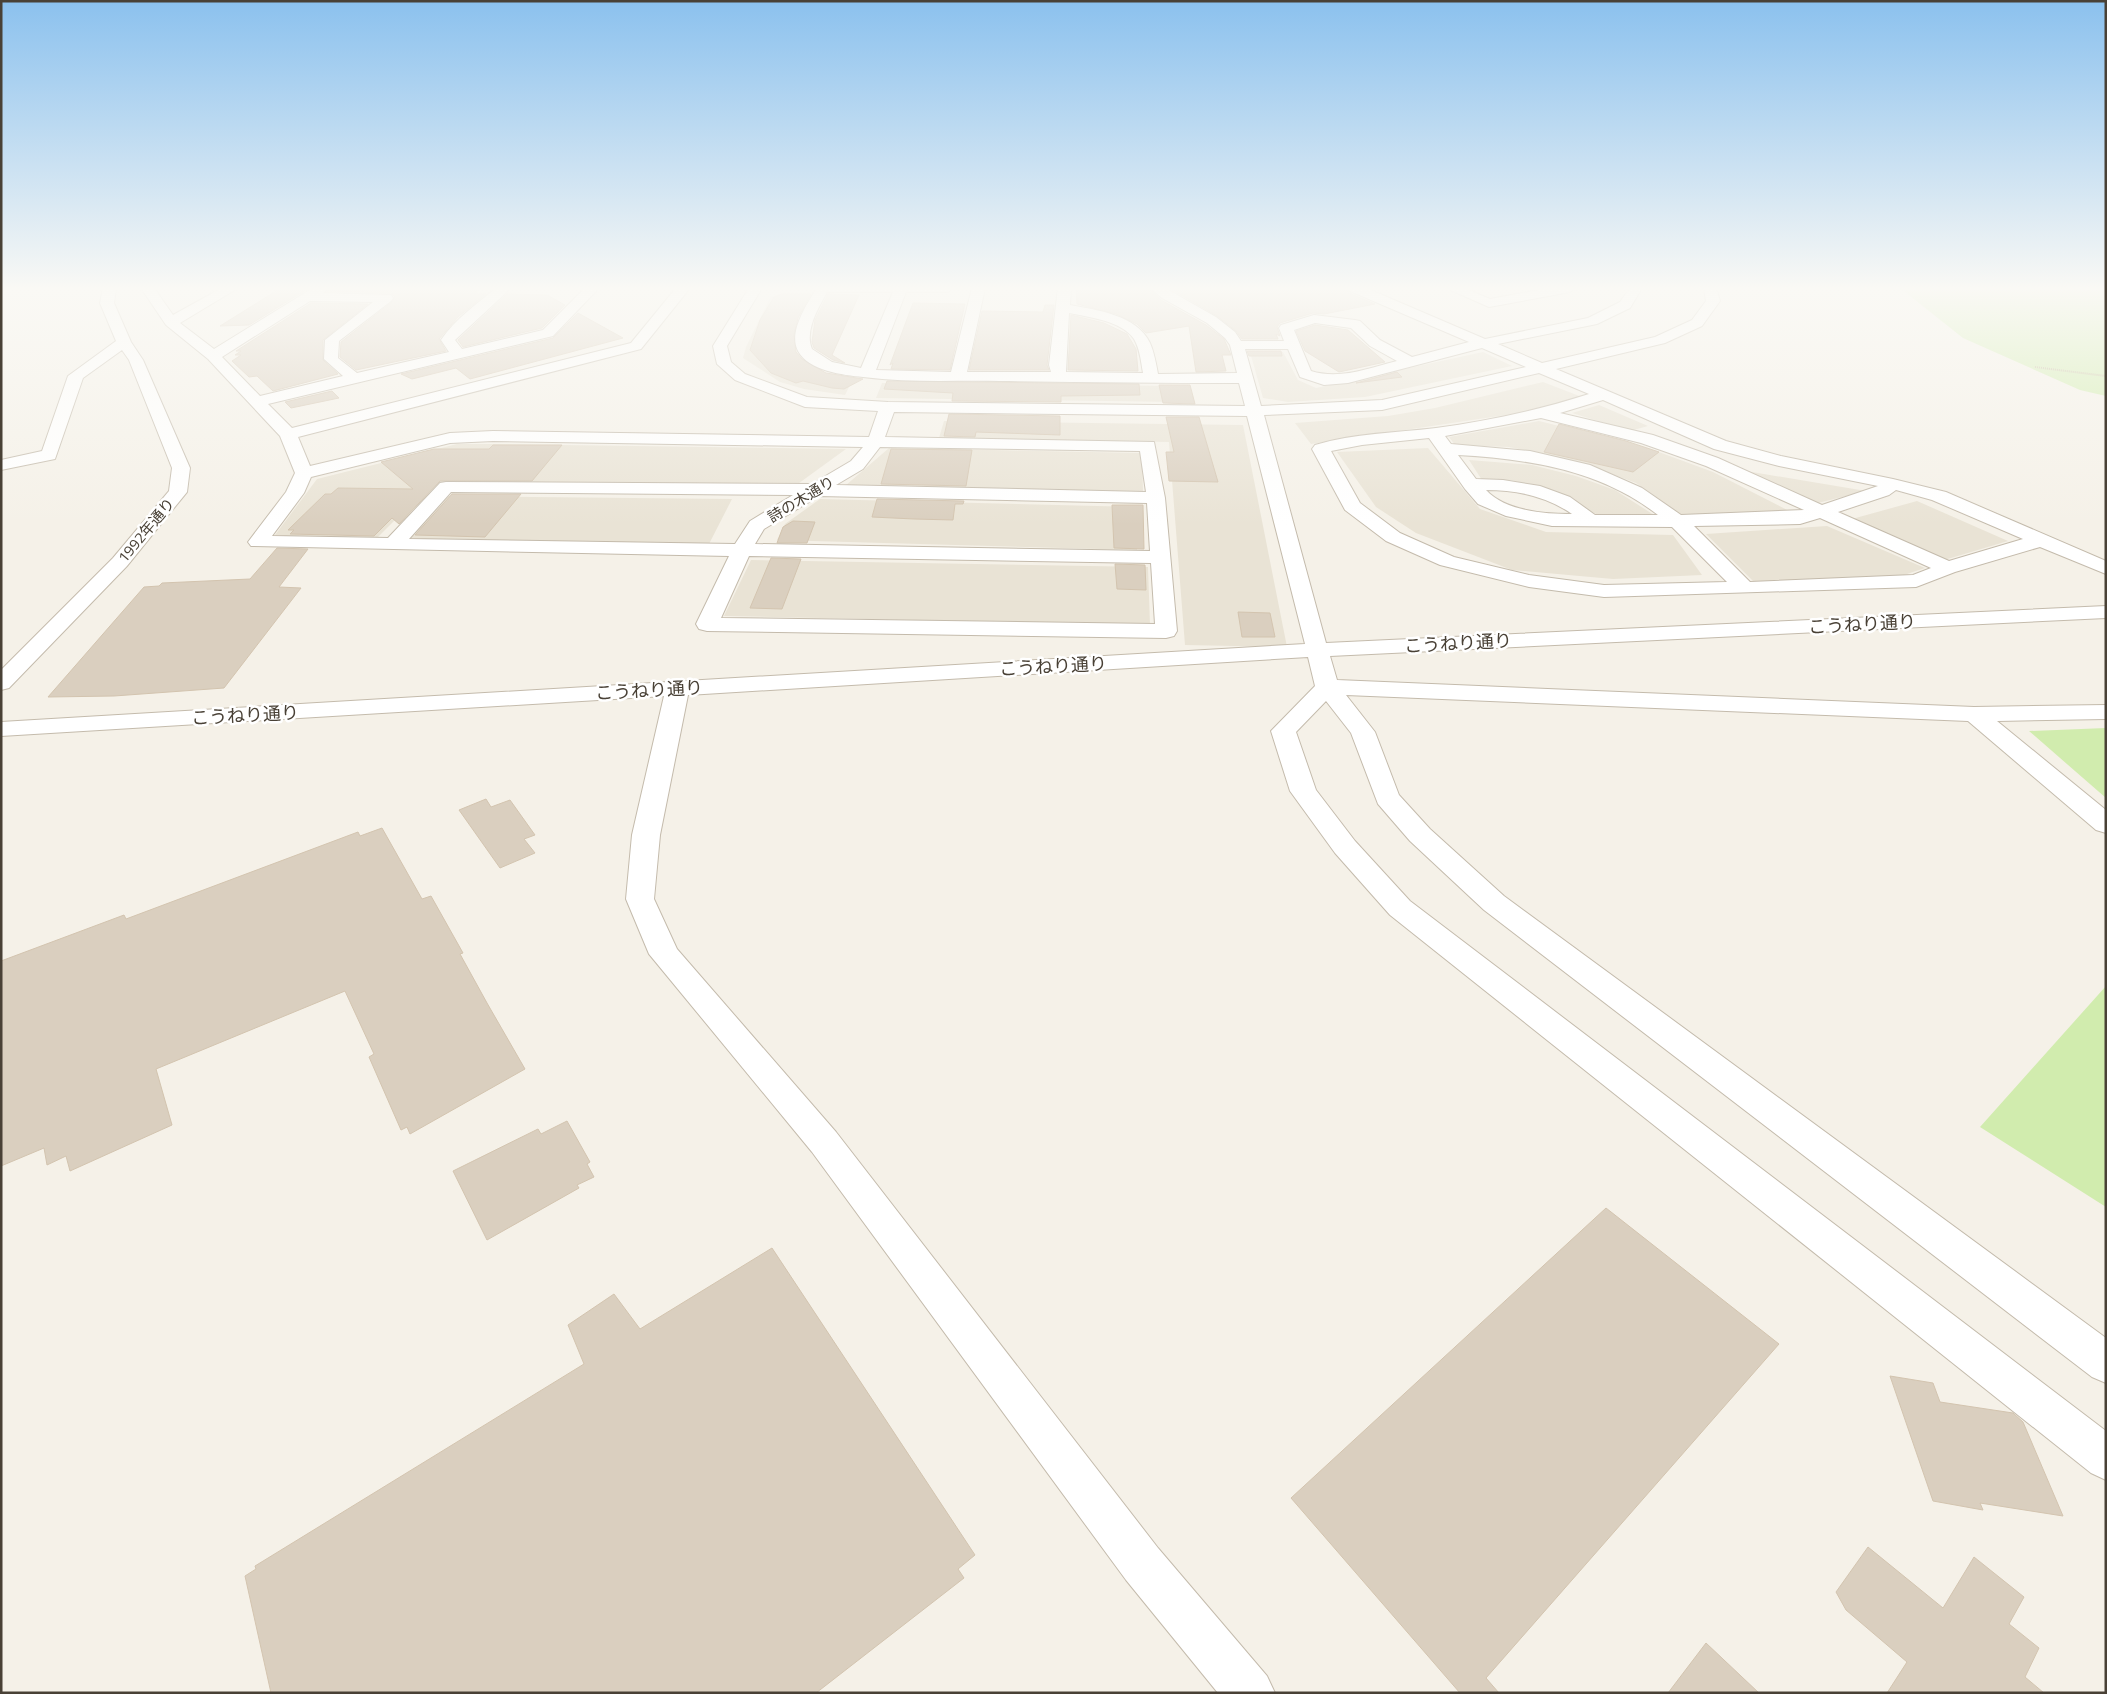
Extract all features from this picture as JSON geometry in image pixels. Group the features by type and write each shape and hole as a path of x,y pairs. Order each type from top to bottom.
{"street":[{"path":"1,465 49,454 76,376 89,367"},
{"name":"1992年通り","path":"1,683 120,562 178,492 181,468 139,367"},
{"path":"224,367 288,434 304,473 295,493 258,542 1160,557 1156,498 1148,446 876,440 493,436 450,438 304,473"},
{"path":"341,367 355,379"},
{"path":"258,402 404,367"},
{"path":"288,434 556,367"},
{"path":"728,367 740,377 805,402 888,407 1254,411 1382,405 1552,367"},
{"path":"835,367 867,372 958,376 1152,379 1244,378"},
{"path":"867,372 869,367"},
{"path":"958,376 960,367"},
{"path":"1057,367 1058,377"},
{"path":"1149,367 1152,379"},
{"path":"1242,367 1327,687 1363,732 1387,798 1420,835 1494,903 2106,1363"},
{"path":"1301,367 1304,374 1324,380 1348,378 1390,367"},
{"path":"1534,367 1720,445 1779,461 1893,484 1939,496 2106,568"},
{"path":"1440,441 1545,414 1604,395"},
{"name":"詩の木通り","path":"888,407 876,440 867,456 816,490 757,525 742,549 707,624 1166,631 1160,557"},
{"path":"1545,414 1647,438 1712,462 1948,568"},
{"path":"1440,441 1471,485 1485,500 1513,512 1552,520 1676,521 1800,518 1882,491 1893,484"},
{"path":"1745,588 1676,521 1634,490 1598,473 1548,459 1440,441 1338,442 1321,449 1352,506 1393,537 1447,561 1529,581 1604,590 1745,588 1916,581 1948,568 2041,540"},
{"path":"1471,485 1500,483 1544,493 1574,505 1589,519"},
{"path":"392,544 446,486 816,490 1156,498"},
{"name":"こうねり通り","path":"1,730 1318,650 2106,612"},
{"path":"2106,712 1974,714 1327,687 1284,731 1304,791 1345,847 1400,908 2106,1458"},
{"path":"678,688 646,834 640,899 664,954 824,1142 1142,1564 1250,1693"},
{"path":"1974,714 2106,824"}],"path":[{"path":"2035,368 2106,376"}],"shaded area":[{"path":"757,367 804,367 851,383 845,395 804,389 780,382"},
{"path":"1254,367 1291,367 1298,380 1316,388 1413,367 1507,367 1365,397 1288,402 1263,398"},
{"path":"1543,382 1582,397 1540,410 1311,444 1295,423 1388,416 1435,408"},
{"path":"882,383 1176,386 1178,402 876,398"},
{"path":"1599,405 1648,426 1630,431 1572,413"},
{"path":"944,421 1243,425 1287,647 1185,645 1169,442 939,438"},
{"path":"1539,421 1648,448 1713,472 1791,512 1683,516 1636,483 1580,462 1509,447 1455,445 1449,437"},
{"path":"457,444 846,449 795,486 432,483 376,539 272,539 317,479"},
{"path":"889,448 1142,453 1143,492 845,486"},
{"path":"1428,448 1480,509 1546,532 1673,535 1702,575 1613,579 1512,570 1416,533 1376,507 1337,452"},
{"path":"1469,460 1532,465 1576,476 1615,490 1654,515 1596,514 1547,489 1511,480 1482,480"},
{"path":"1740,470 1866,491 1814,504"},
{"path":"448,496 732,499 709,544 408,540"},
{"path":"820,499 1138,507 1137,550 777,540 785,524"},
{"path":"1917,501 2008,541 1941,561 1852,519"},
{"path":"1827,526 1925,568 1904,575 1755,583 1706,534"},
{"path":"751,560 1148,567 1150,625 724,616"}],"green space":[{"path":"2028,367 2106,367 2106,396 2080,390"},
{"path":"2106,728 2106,798 2029,731"},
{"path":"2106,986 2106,1207 1980,1127"}],"building":[{"path":"238,367 331,367 338,374 273,391 257,376 249,377"},
{"path":"352,367 370,367 356,370"},
{"path":"430,367 515,367 470,379 456,368 412,379 401,374"},
{"path":"766,367 816,367 826,373 863,379 844,389 803,381 796,383 771,373"},
{"path":"892,367 951,367 950,370 891,369"},
{"path":"970,367 1048,367 1049,370 969,370"},
{"path":"1068,367 1138,367 1138,371 1068,370"},
{"path":"1195,367 1225,367 1226,371 1196,372"},
{"path":"1331,367 1362,367 1339,372"},
{"path":"1397,372 1402,377 1356,383"},
{"path":"887,381 1139,384 1140,395 1061,396 1061,402 952,401 953,393 884,389"},
{"path":"1159,385 1190,385 1195,404 1163,403"},
{"path":"332,391 339,398 291,408 285,402"},
{"path":"949,414 1060,416 1060,435 976,432 975,437 944,436"},
{"path":"1166,417 1199,417 1218,482 1169,481 1166,452 1174,452"},
{"path":"1559,424 1626,441 1659,452 1633,472 1544,452"},
{"path":"493,445 562,445 532,481 440,481 399,524 392,518 374,536 290,534 294,530 288,530 325,494 331,494 338,488 413,489 381,462 434,449 489,449"},
{"path":"891,449 972,450 966,486 881,484"},
{"path":"452,494 521,494 485,537 415,535"},
{"path":"877,499 964,501 963,504 955,504 953,520 872,517"},
{"path":"1112,505 1143,505 1144,549 1114,548"},
{"path":"793,521 815,522 807,543 777,543 783,527"},
{"path":"277,548 308,549 279,587 301,588 224,688 114,696 48,697 144,587 159,586 162,583 250,579"},
{"path":"771,558 801,559 782,609 750,608"},
{"path":"1115,564 1145,565 1146,590 1117,589"},
{"path":"1238,612 1270,613 1275,637 1242,637"},
{"path":"486,799 491,807 510,800 535,835 524,839 535,853 500,868 459,810"},
{"path":"382,828 422,899 431,896 463,953 460,954 525,1069 410,1134 407,1127 401,1130 369,1057 374,1054 345,991 156,1069 172,1125 70,1171 66,1156 47,1165 44,1148 1,1166 1,961 124,915 126,919 358,832 360,836"},
{"path":"567,1121 590,1162 587,1164 594,1177 577,1185 579,1188 487,1240 453,1171 538,1129 541,1134"},
{"path":"1606,1208 1779,1344 1486,1678 1499,1693 1460,1693 1291,1498"},
{"path":"772,1248 975,1555 958,1569 964,1578 816,1693 271,1693 245,1576 256,1569 255,1566 584,1364 568,1325 614,1294 640,1329"},
{"path":"1890,1376 1933,1383 1940,1402 2013,1413 2023,1422 2063,1516 1980,1503 1983,1510 1933,1501"},
{"path":"1868,1547 1943,1608 1974,1557 2024,1597 2009,1624 2039,1648 2025,1677 2044,1693 1887,1693 1907,1662 1846,1610 1836,1592"},
{"path":"1706,1643 1759,1693 1668,1693"}]}
